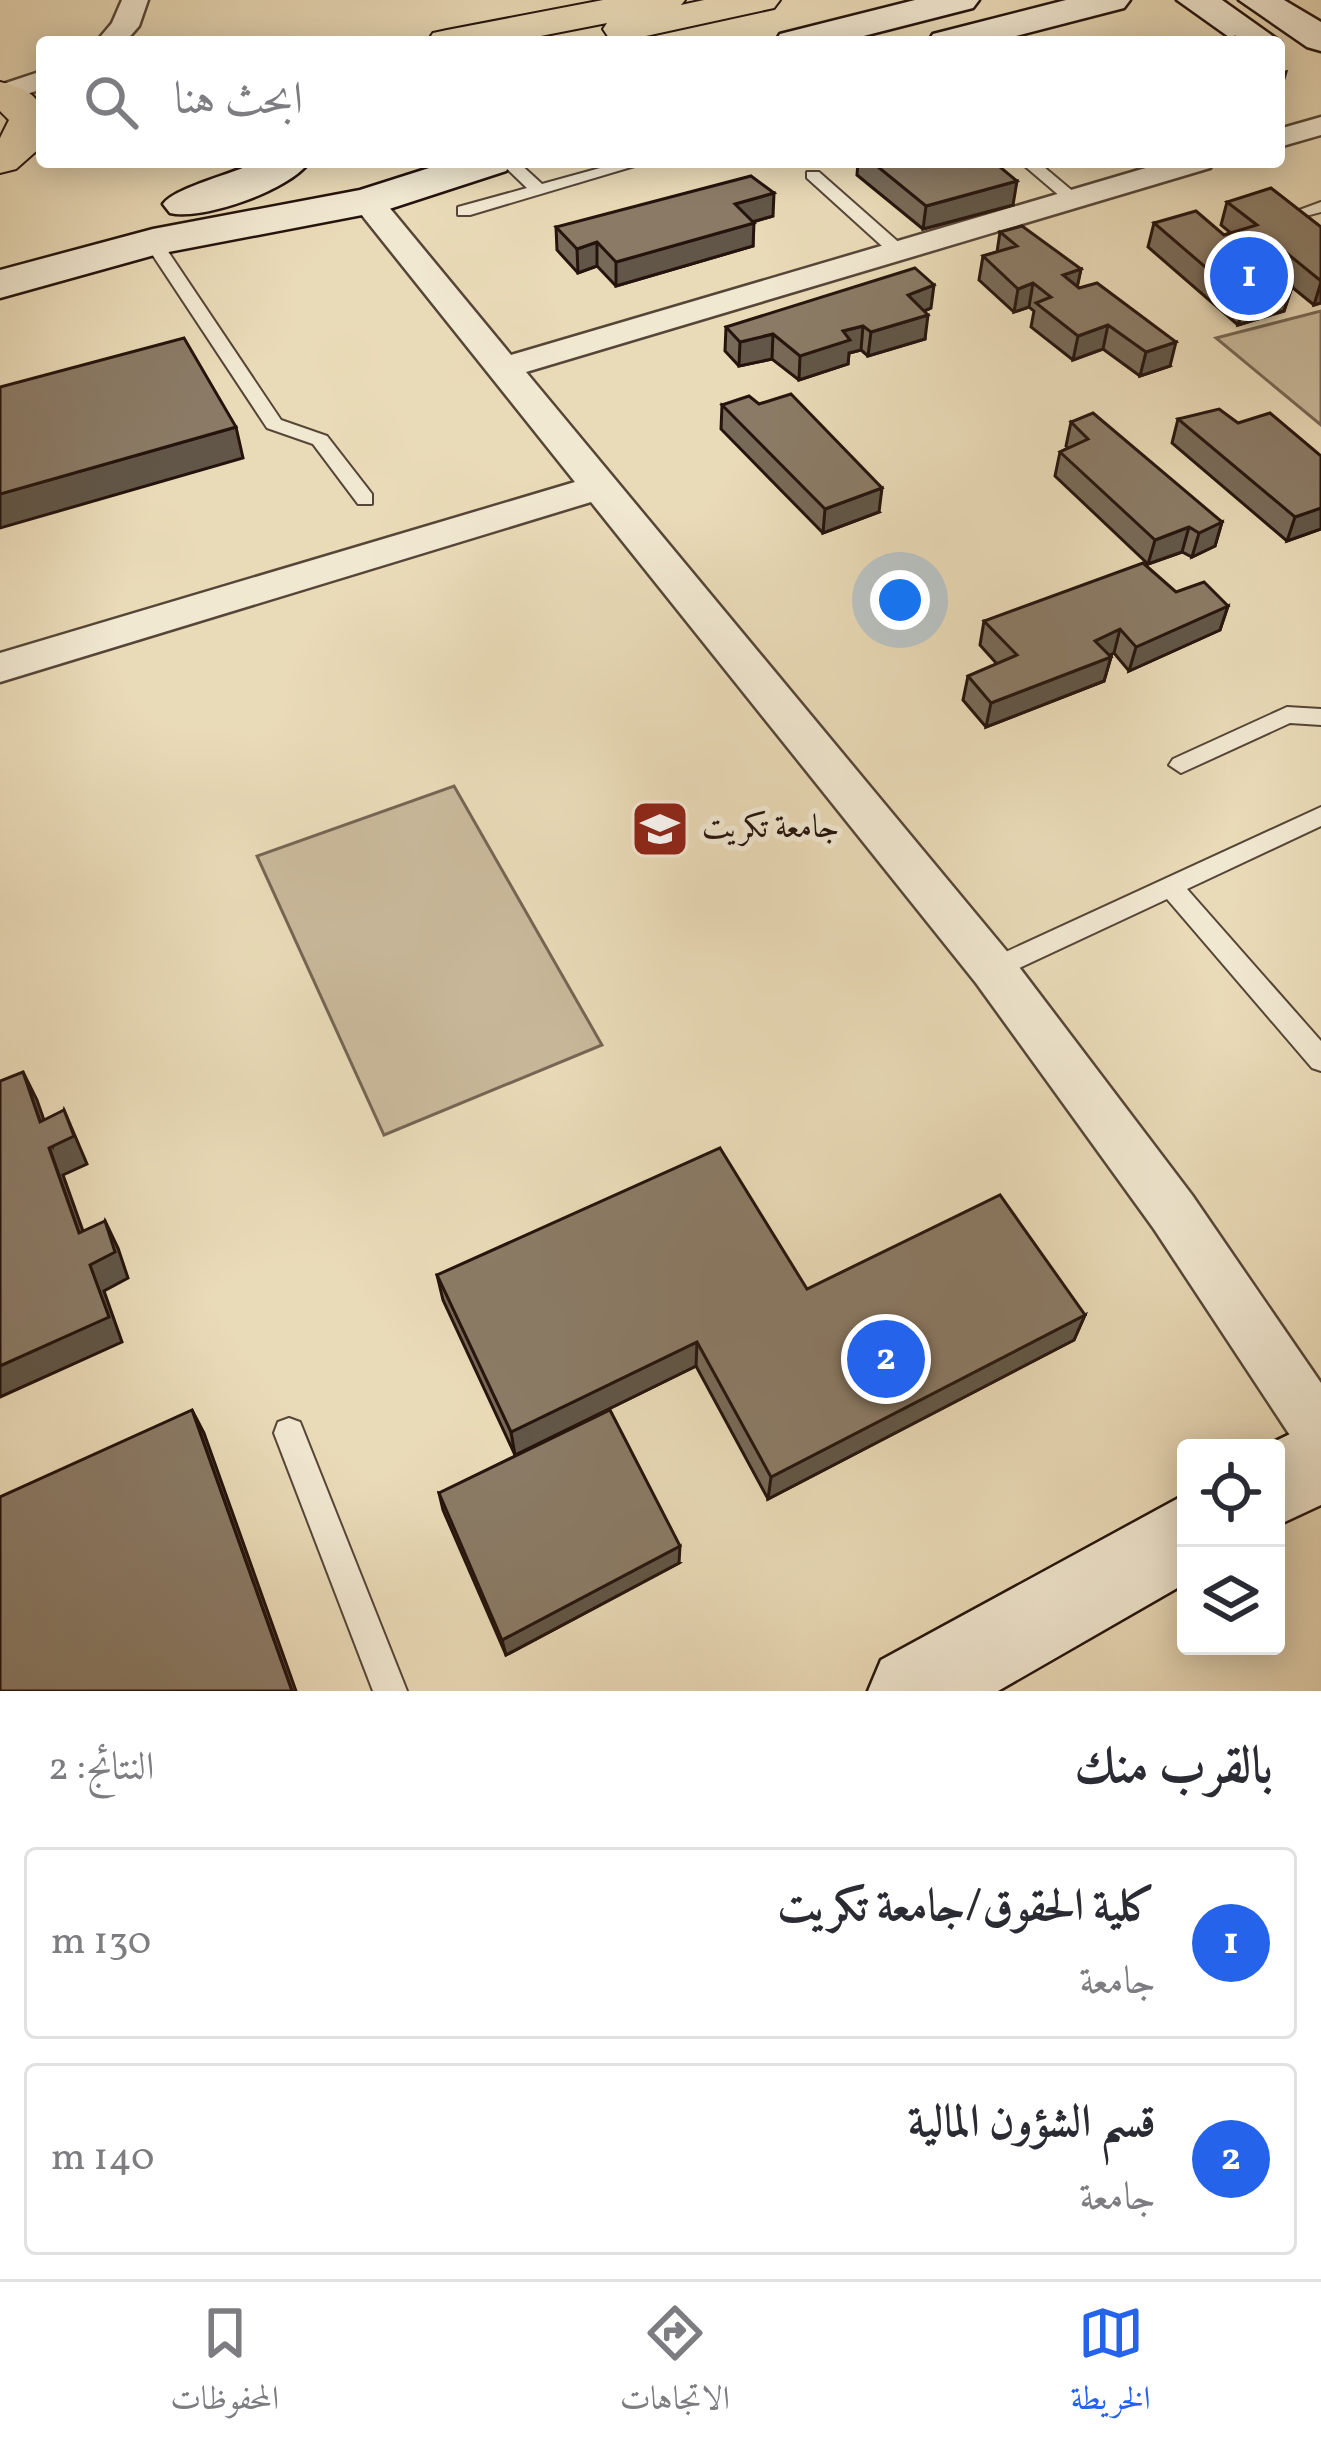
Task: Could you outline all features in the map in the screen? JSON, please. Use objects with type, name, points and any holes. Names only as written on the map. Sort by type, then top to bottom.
[{"type":"main road","points":[[478,36],[665,0]]},
{"type":"main road","points":[[589,36],[760,0]]},
{"type":"main road","points":[[19,93],[31,120],[20,149]]},
{"type":"street","points":[[116,36],[135,0]]},
{"type":"street","points":[[818,36],[960,0]]},
{"type":"street","points":[[960,36],[1016,10],[1111,0]]},
{"type":"street","points":[[1196,0],[1253,36]]},
{"type":"street","points":[[1258,0],[1310,51]]},
{"type":"street","points":[[1285,136],[1321,126]]},
{"type":"street","points":[[0,284],[153,242],[368,202],[408,174],[452,168]]},
{"type":"street","points":[[504,368],[1179,168]]},
{"type":"street","points":[[0,253],[221,194],[274,170],[276,196],[316,213]]},
{"type":"street","points":[[368,202],[993,970],[1173,1212],[1321,1432]]},
{"type":"street","points":[[0,668],[599,487]]},
{"type":"street","points":[[1285,1480],[1321,1459]]},
{"type":"street","points":[[912,1691],[1177,1541]]},
{"type":"lane","points":[[515,168],[539,190]]},
{"type":"lane","points":[[464,211],[618,168]]},
{"type":"lane","points":[[1035,168],[1074,199]]},
{"type":"lane","points":[[813,175],[898,251]]},
{"type":"lane","points":[[1302,212],[1321,207]]},
{"type":"lane","points":[[153,242],[274,424],[320,440],[365,499]]},
{"type":"lane","points":[[1181,764],[1287,715],[1321,717]]},
{"type":"lane","points":[[993,970],[1321,816]]},
{"type":"lane","points":[[1170,886],[1321,1060]]},
{"type":"lane","points":[[289,1433],[389,1691]]},
{"type":"shaded area","points":[[1321,311],[1321,425],[1216,338]]},
{"type":"shaded area","points":[[454,786],[602,1045],[384,1135],[257,856]]},
{"type":"building","points":[[879,168],[1001,168],[1017,181],[926,206]]},
{"type":"building","points":[[751,176],[774,193],[735,204],[754,223],[616,262],[597,242],[577,249],[556,227]]},
{"type":"building","points":[[1271,188],[1321,227],[1321,281],[1278,246],[1249,253],[1292,287],[1245,301],[1154,223],[1196,211],[1224,235],[1257,225],[1227,202]]},
{"type":"building","points":[[1022,226],[1081,269],[1063,275],[1079,288],[1097,283],[1176,342],[1146,352],[1108,325],[1078,336],[1036,303],[1051,297],[1033,283],[1018,289],[983,256],[1017,246],[1000,232]]},
{"type":"building","points":[[915,268],[934,285],[908,295],[928,315],[871,332],[863,326],[843,331],[850,340],[800,356],[773,334],[740,342],[726,327]]},
{"type":"building","points":[[184,338],[236,427],[0,494],[0,387]]},
{"type":"building","points":[[791,394],[882,488],[825,509],[722,405],[749,396],[759,404]]},
{"type":"building","points":[[1219,409],[1238,423],[1270,413],[1321,456],[1321,508],[1295,517],[1178,419]]},
{"type":"building","points":[[1093,413],[1222,522],[1199,533],[1189,527],[1155,540],[1060,452],[1088,439],[1071,422]]},
{"type":"building","points":[[1143,563],[1176,592],[1204,582],[1228,606],[1136,647],[1120,629],[1095,641],[1111,657],[991,703],[968,676],[1017,655],[984,621]]},
{"type":"building","points":[[23,1072],[40,1122],[64,1110],[74,1136],[49,1148],[79,1233],[105,1221],[115,1252],[90,1265],[109,1317],[0,1366],[0,1081]]},
{"type":"building","points":[[720,1148],[807,1289],[1000,1195],[1085,1315],[771,1477],[697,1342],[511,1432],[437,1275]]},
{"type":"building","points":[[192,1410],[292,1691],[0,1691],[0,1497]]},
{"type":"building","points":[[610,1410],[680,1546],[502,1640],[439,1493]]},
{"type":"place","name":"كلية الحقوق/جامعة تكريت","points":[[1249,276]]},
{"type":"place","name":"جامعة تكريت","points":[[660,829]]},
{"type":"place","name":"قسم الشؤون المالية","points":[[886,1359]]}]
